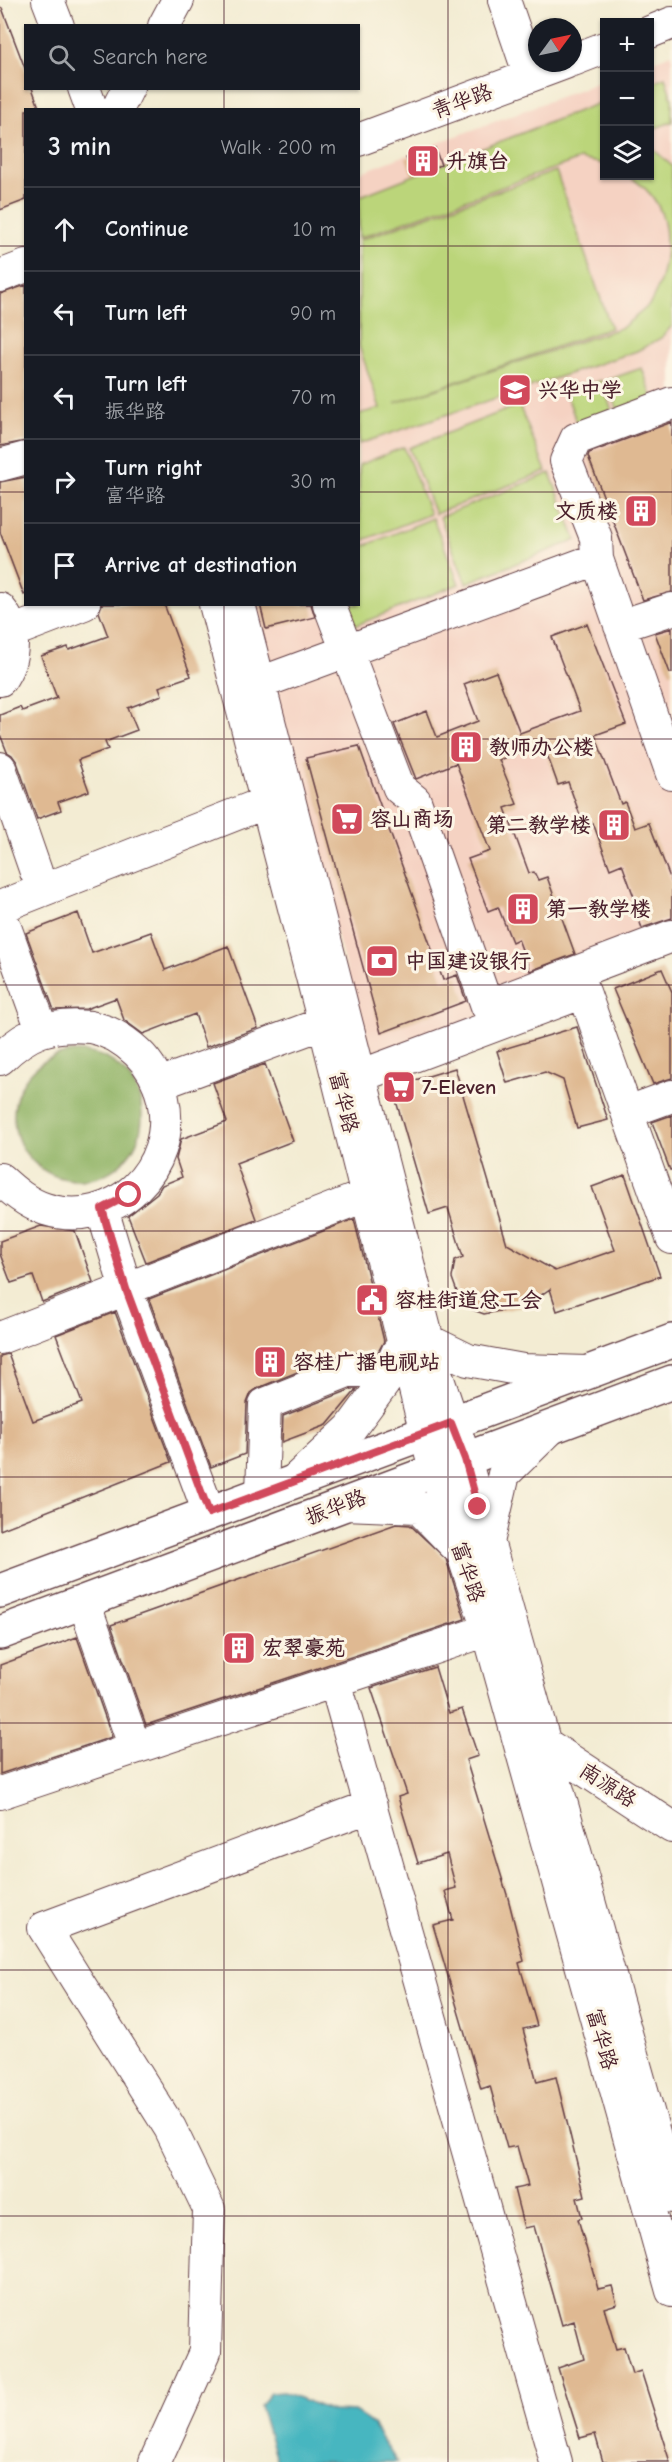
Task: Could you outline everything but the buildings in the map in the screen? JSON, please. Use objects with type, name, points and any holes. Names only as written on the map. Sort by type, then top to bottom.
[{"type":"main road","name":"振华路","points":[[0,1591],[672,1341]]},
{"type":"main road","name":"振华路","points":[[0,1633],[672,1382]]},
{"type":"street","points":[[48,0],[57,24]]},
{"type":"street","points":[[165,24],[178,0]]},
{"type":"street","points":[[504,0],[530,76]]},
{"type":"street","points":[[654,30],[672,23]]},
{"type":"street","points":[[582,57],[600,50]]},
{"type":"street","name":"青华路","points":[[360,139],[541,72]]},
{"type":"street","points":[[85,90],[91,108]]},
{"type":"street","points":[[118,108],[127,90]]},
{"type":"street","points":[[0,276],[24,267]]},
{"type":"street","points":[[672,403],[576,439],[566,461],[597,538],[597,559],[672,774]]},
{"type":"street","points":[[0,465],[24,459]]},
{"type":"street","points":[[260,683],[597,559]]},
{"type":"street","points":[[0,680],[6,672],[12,652],[6,620],[74,606]]},
{"type":"street","name":"富华路","points":[[216,606],[367,1195],[415,1339],[475,1547],[544,1743],[672,2197]]},
{"type":"street","name":"富华路","points":[[239,606],[360,1076],[415,1339]]},
{"type":"street","points":[[330,606],[399,788],[415,801],[488,1006],[672,936]]},
{"type":"street","points":[[620,626],[672,609]]},
{"type":"street","points":[[0,768],[36,872]]},
{"type":"street","points":[[0,886],[265,794]]},
{"type":"street","points":[[0,907],[265,794]]},
{"type":"street","points":[[0,913],[42,1030]]},
{"type":"street","points":[[360,1076],[584,992],[672,1238]]},
{"type":"street","points":[[159,1084],[324,1023]]},
{"type":"street","points":[[0,1059],[15,1043],[42,1030],[70,1025],[98,1029],[124,1041],[145,1060],[159,1084],[166,1114],[163,1145],[150,1173],[129,1195],[102,1209],[73,1214],[45,1209],[19,1196],[0,1179]]},
{"type":"street","points":[[628,1112],[672,1096]]},
{"type":"street","points":[[0,1338],[367,1195]]},
{"type":"street","points":[[102,1209],[126,1289],[209,1513]]},
{"type":"street","points":[[294,1481],[350,1429],[384,1383],[390,1370],[415,1339],[468,1360],[523,1370],[588,1372]]},
{"type":"street","points":[[262,1493],[265,1404],[348,1371],[390,1370]]},
{"type":"street","points":[[344,1504],[418,1508],[475,1547],[504,1474],[552,1426]]},
{"type":"street","name":"富华路","points":[[475,1547],[488,1630],[672,2291]]},
{"type":"street","points":[[84,1602],[135,1748]]},
{"type":"street","points":[[0,1793],[488,1630]]},
{"type":"street","points":[[335,1681],[556,2462]]},
{"type":"street","name":"南源路","points":[[544,1743],[672,1827]]},
{"type":"street","points":[[155,2462],[205,2352],[209,2209],[170,2128],[44,1928],[371,1806]]},
{"type":"shaded area","name":"兴华中学","points":[[672,54],[672,952],[370,1059],[249,606],[360,606],[360,173],[600,82],[600,180],[654,180],[654,61]]},
{"type":"green space","points":[[665,77],[672,99],[672,122],[654,129],[654,126],[654,81]]},
{"type":"green space","points":[[600,103],[600,163],[580,159],[360,238],[360,196]]},
{"type":"green space","points":[[654,150],[672,166],[672,326],[661,338],[637,351],[360,444],[360,414],[380,408],[360,349],[360,240],[556,171],[611,328],[395,403],[623,327],[649,305],[659,285],[666,253],[666,238],[660,210],[653,197],[634,180],[654,180]]},
{"type":"green space","points":[[642,368],[653,399],[618,411],[607,380]]},
{"type":"green space","points":[[601,380],[612,411],[577,424],[566,393]]},
{"type":"green space","points":[[519,405],[546,471],[435,514],[409,448]]},
{"type":"green space","points":[[404,447],[430,514],[360,542],[360,465]]},
{"type":"green space","points":[[550,473],[576,540],[466,583],[440,517]]},
{"type":"green space","points":[[433,518],[459,584],[349,628],[340,606],[360,606],[360,548]]},
{"type":"green space","points":[[78,1052],[102,1057],[123,1071],[137,1092],[142,1116],[137,1140],[123,1161],[102,1175],[78,1180],[54,1175],[33,1161],[19,1140],[14,1116],[19,1092],[33,1071],[54,1057]]},
{"type":"water","points":[[283,2392],[332,2411],[356,2412],[373,2425],[397,2462],[277,2462],[260,2406],[271,2393]]},
{"type":"place","name":"升旗台","points":[[423,161]]},
{"type":"place","name":"兴华中学","points":[[515,390]]},
{"type":"place","name":"文质楼","points":[[641,511]]},
{"type":"place","name":"教师办公楼","points":[[466,747]]},
{"type":"place","name":"容山商场","points":[[347,819]]},
{"type":"place","name":"第二教学楼","points":[[614,825]]},
{"type":"place","name":"第一教学楼","points":[[523,909]]},
{"type":"place","name":"中国建设银行","points":[[382,961]]},
{"type":"place","name":"7-Eleven","points":[[399,1087]]},
{"type":"place","name":"容桂街道总工会","points":[[372,1300]]},
{"type":"place","name":"容桂广播电视站","points":[[270,1362]]},
{"type":"place","name":"宏翠豪苑","points":[[239,1648]]},
{"type":"route","points":[[129,1195],[102,1209],[126,1289],[209,1513],[451,1423],[465,1459],[478,1507]]}]
